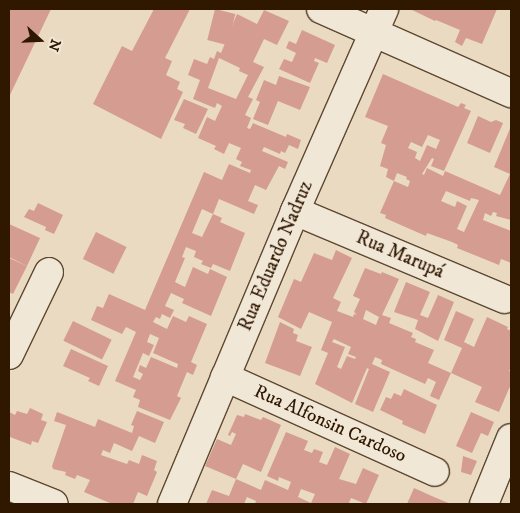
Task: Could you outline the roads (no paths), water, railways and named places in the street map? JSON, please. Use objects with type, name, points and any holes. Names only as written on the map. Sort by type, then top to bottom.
[{"type":"street","points":[[321,9],[379,21],[511,94]]},
{"type":"street","name":"Rua Eduardo Nadruz","points":[[172,504],[295,211],[379,21]]},
{"type":"street","name":"Rua Marupá","points":[[295,211],[504,299]]},
{"type":"street","points":[[9,355],[49,272]]},
{"type":"street","name":"Rua Alfonsin Cardoso","points":[[225,377],[436,472]]},
{"type":"street","points":[[484,504],[511,438]]},
{"type":"street","points":[[9,486],[54,504]]}]
